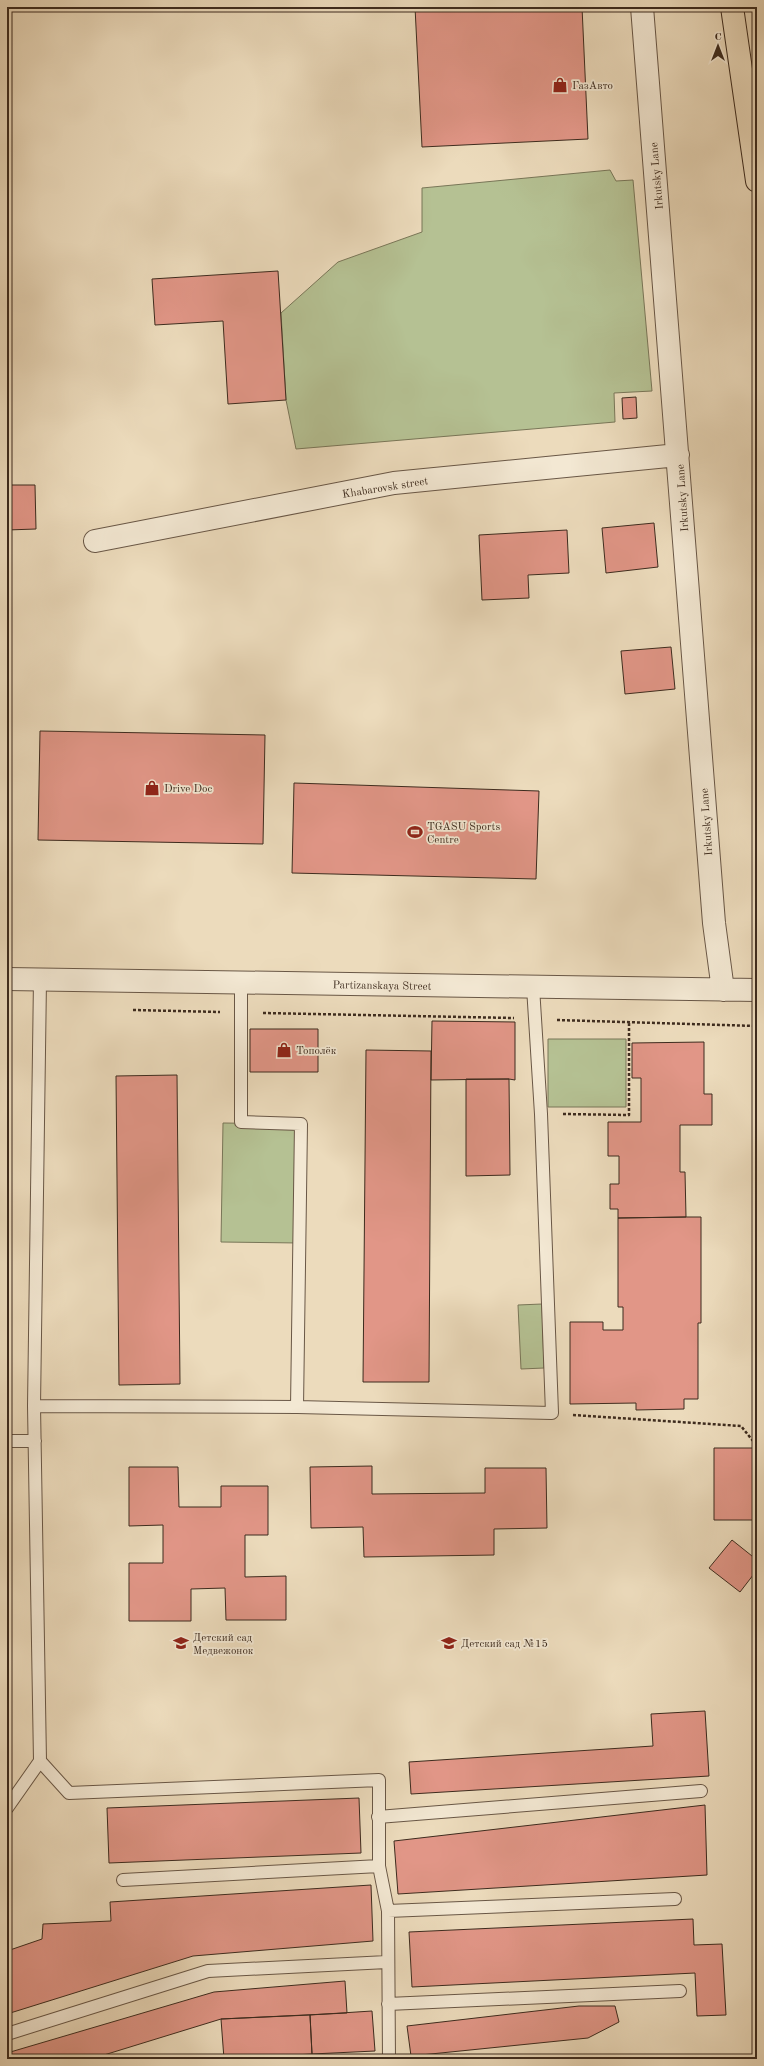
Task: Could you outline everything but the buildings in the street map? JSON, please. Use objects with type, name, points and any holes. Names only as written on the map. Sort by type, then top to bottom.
[{"type":"main road","points":[[732,7],[757,181]]},
{"type":"street","name":"Irkutsky Lane","points":[[642,7],[714,923],[723,990]]},
{"type":"street","name":"Khabarovsk street","points":[[95,541],[394,483],[678,455]]},
{"type":"street","name":"Partizanskaya Street","points":[[7,979],[757,990]]},
{"type":"lane","points":[[7,1808],[40,1761],[34,1406],[40,980]]},
{"type":"lane","points":[[241,983],[241,1122],[301,1124],[297,1407]]},
{"type":"lane","points":[[34,1406],[297,1407],[552,1413],[541,1114],[533,987]]},
{"type":"lane","points":[[7,1441],[35,1441]]},
{"type":"lane","points":[[40,1761],[69,1793],[379,1780],[379,1866],[388,1911],[387,1962],[389,2059]]},
{"type":"lane","points":[[378,1817],[701,1791]]},
{"type":"lane","points":[[123,1880],[379,1866]]},
{"type":"lane","points":[[388,1911],[675,1899]]},
{"type":"lane","points":[[7,2034],[208,1971],[387,1962]]},
{"type":"lane","points":[[388,2004],[680,1991]]},
{"type":"path","points":[[125,1010],[535,1019],[757,1026]]},
{"type":"path","points":[[541,1114],[629,1115],[629,1022]]},
{"type":"path","points":[[552,1413],[741,1426],[757,1446]]},
{"type":"green space","points":[[610,170],[616,181],[633,180],[652,391],[614,393],[615,422],[296,449],[286,400],[281,313],[338,262],[422,232],[422,188]]},
{"type":"green space","points":[[548,1039],[626,1039],[626,1107],[548,1107]]},
{"type":"green space","points":[[223,1123],[301,1124],[299,1243],[221,1242]]},
{"type":"green space","points":[[542,1304],[544,1368],[521,1369],[518,1305]]},
{"type":"place","name":"ГазАвто","points":[[560,85]]},
{"type":"place","name":"Drive Doc","points":[[152,788]]},
{"type":"place","name":"TGASU Sports Centre","points":[[415,832]]},
{"type":"place","name":"Тополёк","points":[[284,1050]]},
{"type":"place","name":"Детский сад Медвежонок","points":[[181,1643]]},
{"type":"place","name":"Детский сад №15","points":[[449,1643]]}]
